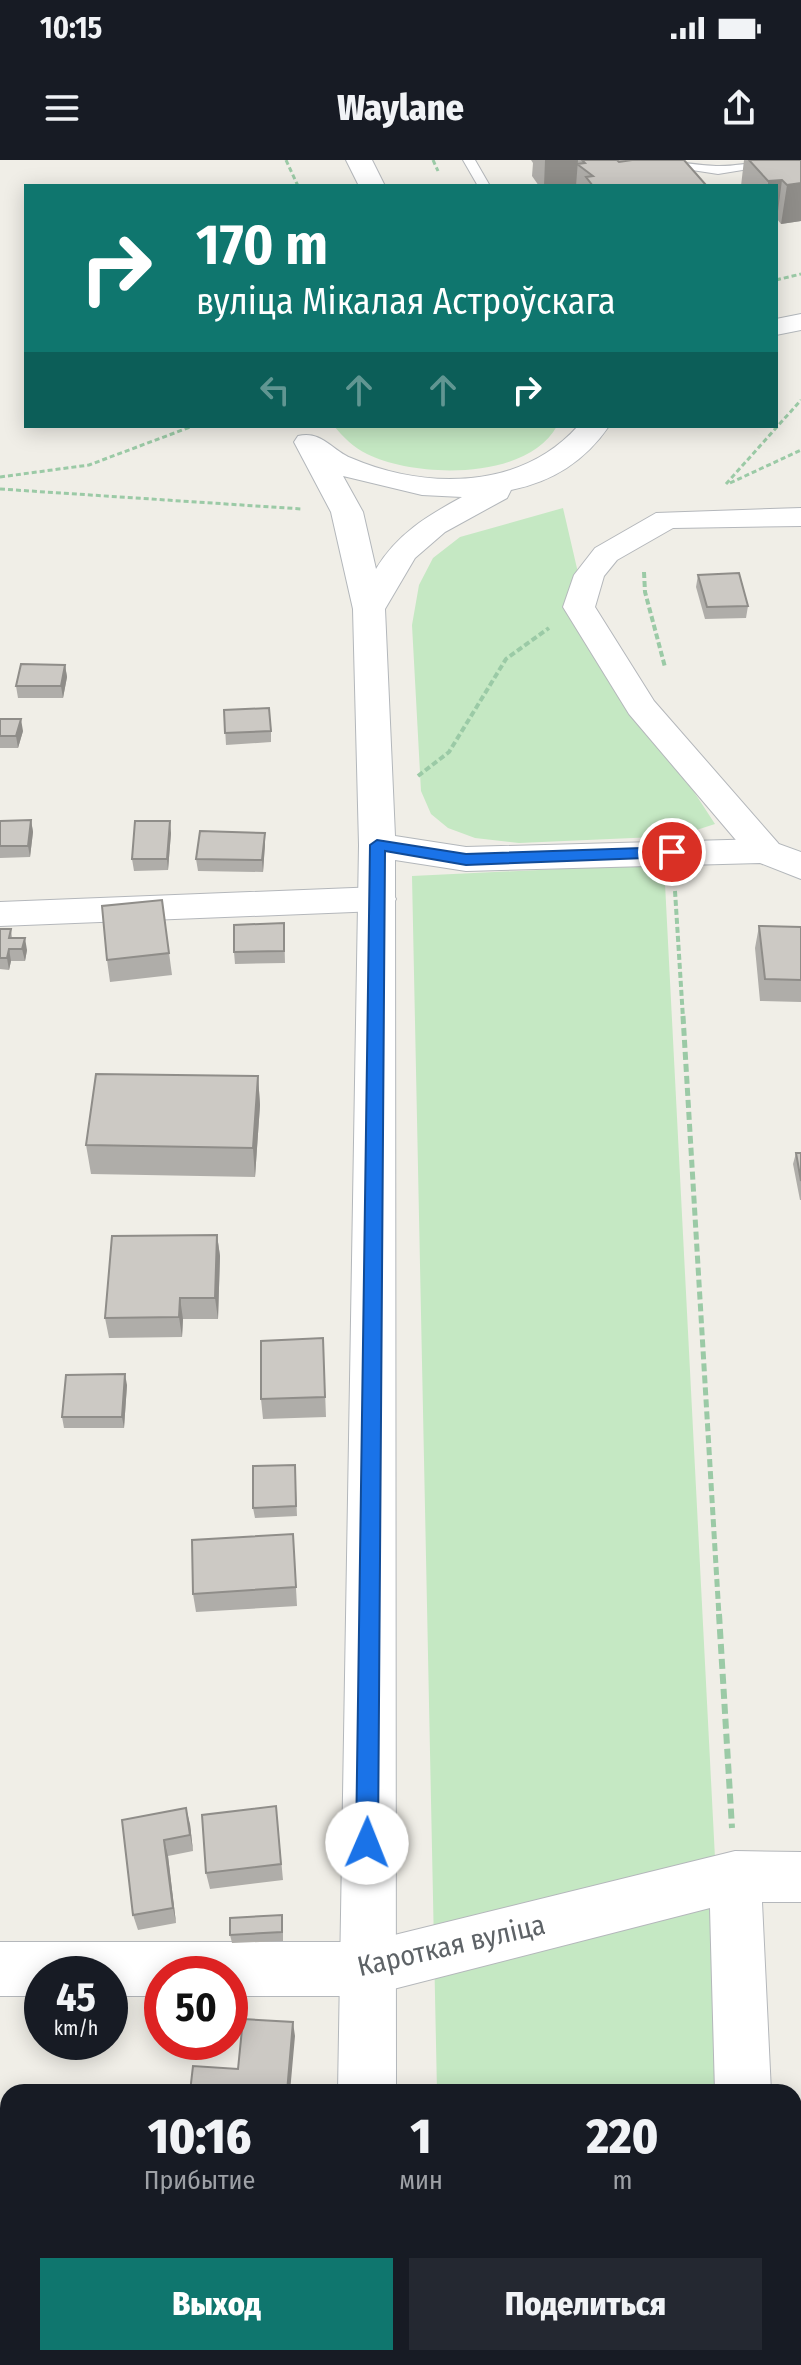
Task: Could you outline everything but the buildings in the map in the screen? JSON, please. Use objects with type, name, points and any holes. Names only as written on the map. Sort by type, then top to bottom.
[{"type":"main road","points":[[359,160],[371,184]]},
{"type":"main road","points":[[778,327],[801,322]]},
{"type":"main road","points":[[369,609],[402,553],[434,525],[509,483],[553,466],[584,440],[593,428]]},
{"type":"main road","points":[[306,437],[348,468],[390,481],[451,488],[509,483]]},
{"type":"main road","points":[[306,437],[347,512],[369,609],[378,899],[367,2084]]},
{"type":"main road","points":[[377,845],[466,859],[765,851],[801,867]]},
{"type":"street","points":[[765,851],[641,707],[579,607],[589,575],[606,554],[654,526],[801,517]]},
{"type":"street","points":[[0,914],[378,899]]},
{"type":"street","points":[[735,1876],[743,2084]]},
{"type":"street","name":"Кароткая вуліца","points":[[0,1969],[366,1969],[735,1876],[801,1877]]},
{"type":"lane","points":[[469,160],[483,184]]},
{"type":"lane","points":[[653,160],[718,170],[779,160]]},
{"type":"path","points":[[286,160],[297,184]]},
{"type":"path","points":[[778,278],[801,274]]},
{"type":"path","points":[[778,426],[801,400]]},
{"type":"path","points":[[0,477],[89,465],[188,428]]},
{"type":"path","points":[[776,428],[725,485],[801,450]]},
{"type":"path","points":[[0,489],[347,512]]},
{"type":"path","points":[[654,526],[645,592],[668,677]]},
{"type":"path","points":[[376,808],[449,752],[506,659],[579,607]]},
{"type":"path","points":[[672,852],[735,1876]]},
{"type":"green space","points":[[336,428],[555,428],[542,444],[521,457],[469,470],[440,470],[388,462],[367,454]]},
{"type":"green space","points":[[563,508],[582,590],[651,726],[715,824],[678,836],[519,843],[475,838],[448,828],[431,814],[421,791],[412,625],[419,585],[433,558],[460,537]]},
{"type":"green space","points":[[664,864],[727,2084],[437,2084],[412,876]]},
{"type":"route","points":[[367,1843],[377,845],[466,859],[672,852]]}]
